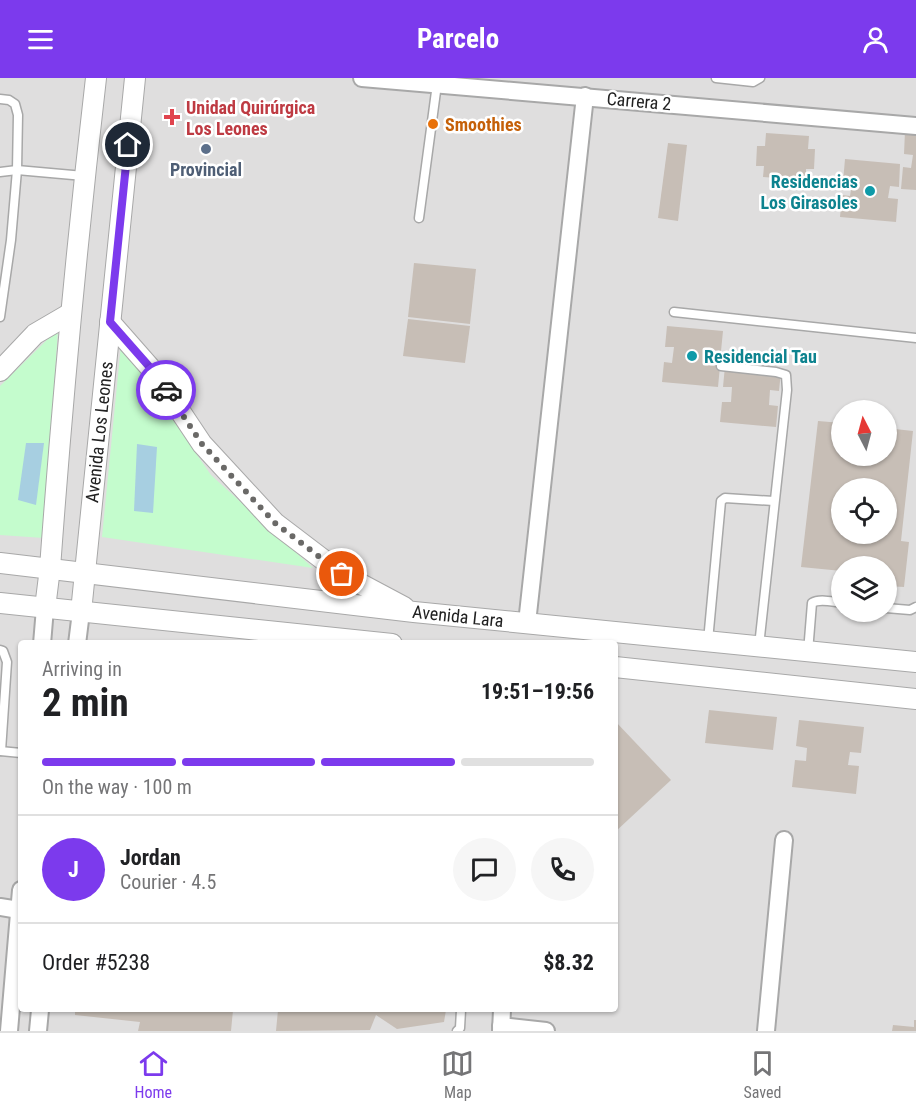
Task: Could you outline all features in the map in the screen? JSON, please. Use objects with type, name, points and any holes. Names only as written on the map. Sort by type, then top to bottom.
[{"type":"street","name":"Avenida Los Leones","points":[[42,640],[84,176],[96,78]]},
{"type":"street","name":"Avenida Los Leones","points":[[78,640],[135,78]]},
{"type":"street","name":"Carrera 2","points":[[363,78],[408,80],[916,126]]},
{"type":"street","points":[[527,623],[585,96]]},
{"type":"street","points":[[0,371],[35,334],[71,313]]},
{"type":"street","points":[[110,322],[154,372],[202,444],[275,523],[342,574],[414,612]]},
{"type":"street","name":"Avenida Lara","points":[[0,563],[414,612],[916,662]]},
{"type":"street","points":[[0,603],[353,640]]},
{"type":"street","points":[[618,667],[916,699]]},
{"type":"street","points":[[766,1031],[784,840]]},
{"type":"street","points":[[0,907],[18,910]]},
{"type":"street","points":[[9,1031],[18,922]]},
{"type":"street","points":[[38,1031],[40,1012]]},
{"type":"street","points":[[501,1022],[546,1031]]},
{"type":"lane","points":[[716,78],[753,82],[760,78]]},
{"type":"lane","points":[[419,218],[437,84]]},
{"type":"lane","points":[[0,99],[9,100],[15,104],[18,115],[17,170],[11,240],[0,317]]},
{"type":"lane","points":[[0,172],[17,170],[84,176]]},
{"type":"lane","points":[[0,238],[11,240]]},
{"type":"lane","points":[[674,312],[916,338]]},
{"type":"lane","points":[[721,366],[786,375],[787,390],[759,647]]},
{"type":"lane","points":[[708,641],[721,501],[725,498],[774,501]]},
{"type":"lane","points":[[808,652],[812,603],[820,600],[831,602]]},
{"type":"lane","points":[[897,609],[910,610],[916,607]]},
{"type":"lane","points":[[0,650],[3,651],[7,662],[0,751],[18,753]]},
{"type":"lane","points":[[457,1031],[460,1028],[460,1012]]},
{"type":"shaded area","points":[[0,78],[916,78],[916,1031],[0,1031]]},
{"type":"green space","points":[[58,329],[44,538],[0,535],[0,386]]},
{"type":"green space","points":[[121,345],[211,475],[313,568],[102,537]]},
{"type":"water","points":[[26,443],[44,443],[36,505],[18,500]]},
{"type":"water","points":[[137,444],[157,447],[153,513],[134,511]]},
{"type":"building","name":"Residencias Los Girasoles","points":[[905,131],[916,132],[916,190],[901,189],[903,167],[911,168],[913,155],[904,154]]},
{"type":"building","points":[[766,133],[809,136],[808,149],[815,149],[814,169],[806,169],[806,180],[763,177],[764,166],[756,166],[757,146],[765,146]]},
{"type":"building","points":[[668,143],[687,145],[678,221],[658,218]]},
{"type":"building","name":"Residencias Los Girasoles","points":[[845,159],[900,164],[899,187],[890,186],[888,198],[898,199],[896,222],[840,217],[842,195],[850,196],[852,183],[843,182]]},
{"type":"building","points":[[414,263],[476,269],[470,324],[408,317]]},
{"type":"building","points":[[408,319],[470,326],[465,363],[403,356]]},
{"type":"building","name":"Residencial Tau","points":[[667,326],[723,331],[721,351],[712,350],[711,365],[720,366],[718,387],[662,382],[664,362],[672,363],[674,347],[665,347]]},
{"type":"building","points":[[725,366],[781,371],[779,391],[770,390],[769,405],[778,406],[776,427],[720,422],[722,402],[731,402],[732,387],[723,387]]},
{"type":"building","points":[[818,421],[831,422],[831,466],[897,466],[897,429],[913,431],[901,541],[909,542],[904,587],[897,587],[897,556],[831,556],[831,570],[801,567]]},
{"type":"building","points":[[709,710],[777,717],[773,750],[705,743]]},
{"type":"building","points":[[799,720],[864,727],[861,753],[850,752],[848,765],[859,766],[856,794],[792,787],[795,760],[806,761],[807,748],[796,746]]},
{"type":"building","points":[[618,724],[671,780],[618,829]]},
{"type":"building","points":[[75,1012],[233,1012],[231,1031],[138,1031],[140,1022],[75,1015]]},
{"type":"building","points":[[278,1012],[446,1012],[444,1022],[397,1029],[376,1015],[370,1030],[276,1031]]},
{"type":"building","points":[[914,1020],[916,1020],[916,1031],[892,1031],[893,1025],[914,1027]]},
{"type":"way so far","points":[[166,390],[202,444],[275,523],[342,574]]},
{"type":"place","name":"Unidad Quirúrgica Los Leones","points":[[172,117]]},
{"type":"place","name":"Smoothies","points":[[433,124]]},
{"type":"place","name":"Provincial","points":[[206,149]]},
{"type":"place","name":"Residencias Los Girasoles","points":[[870,191]]},
{"type":"place","name":"Residencial Tau","points":[[692,356]]},
{"type":"route","points":[[128,145],[110,322],[154,372],[166,390]]}]
